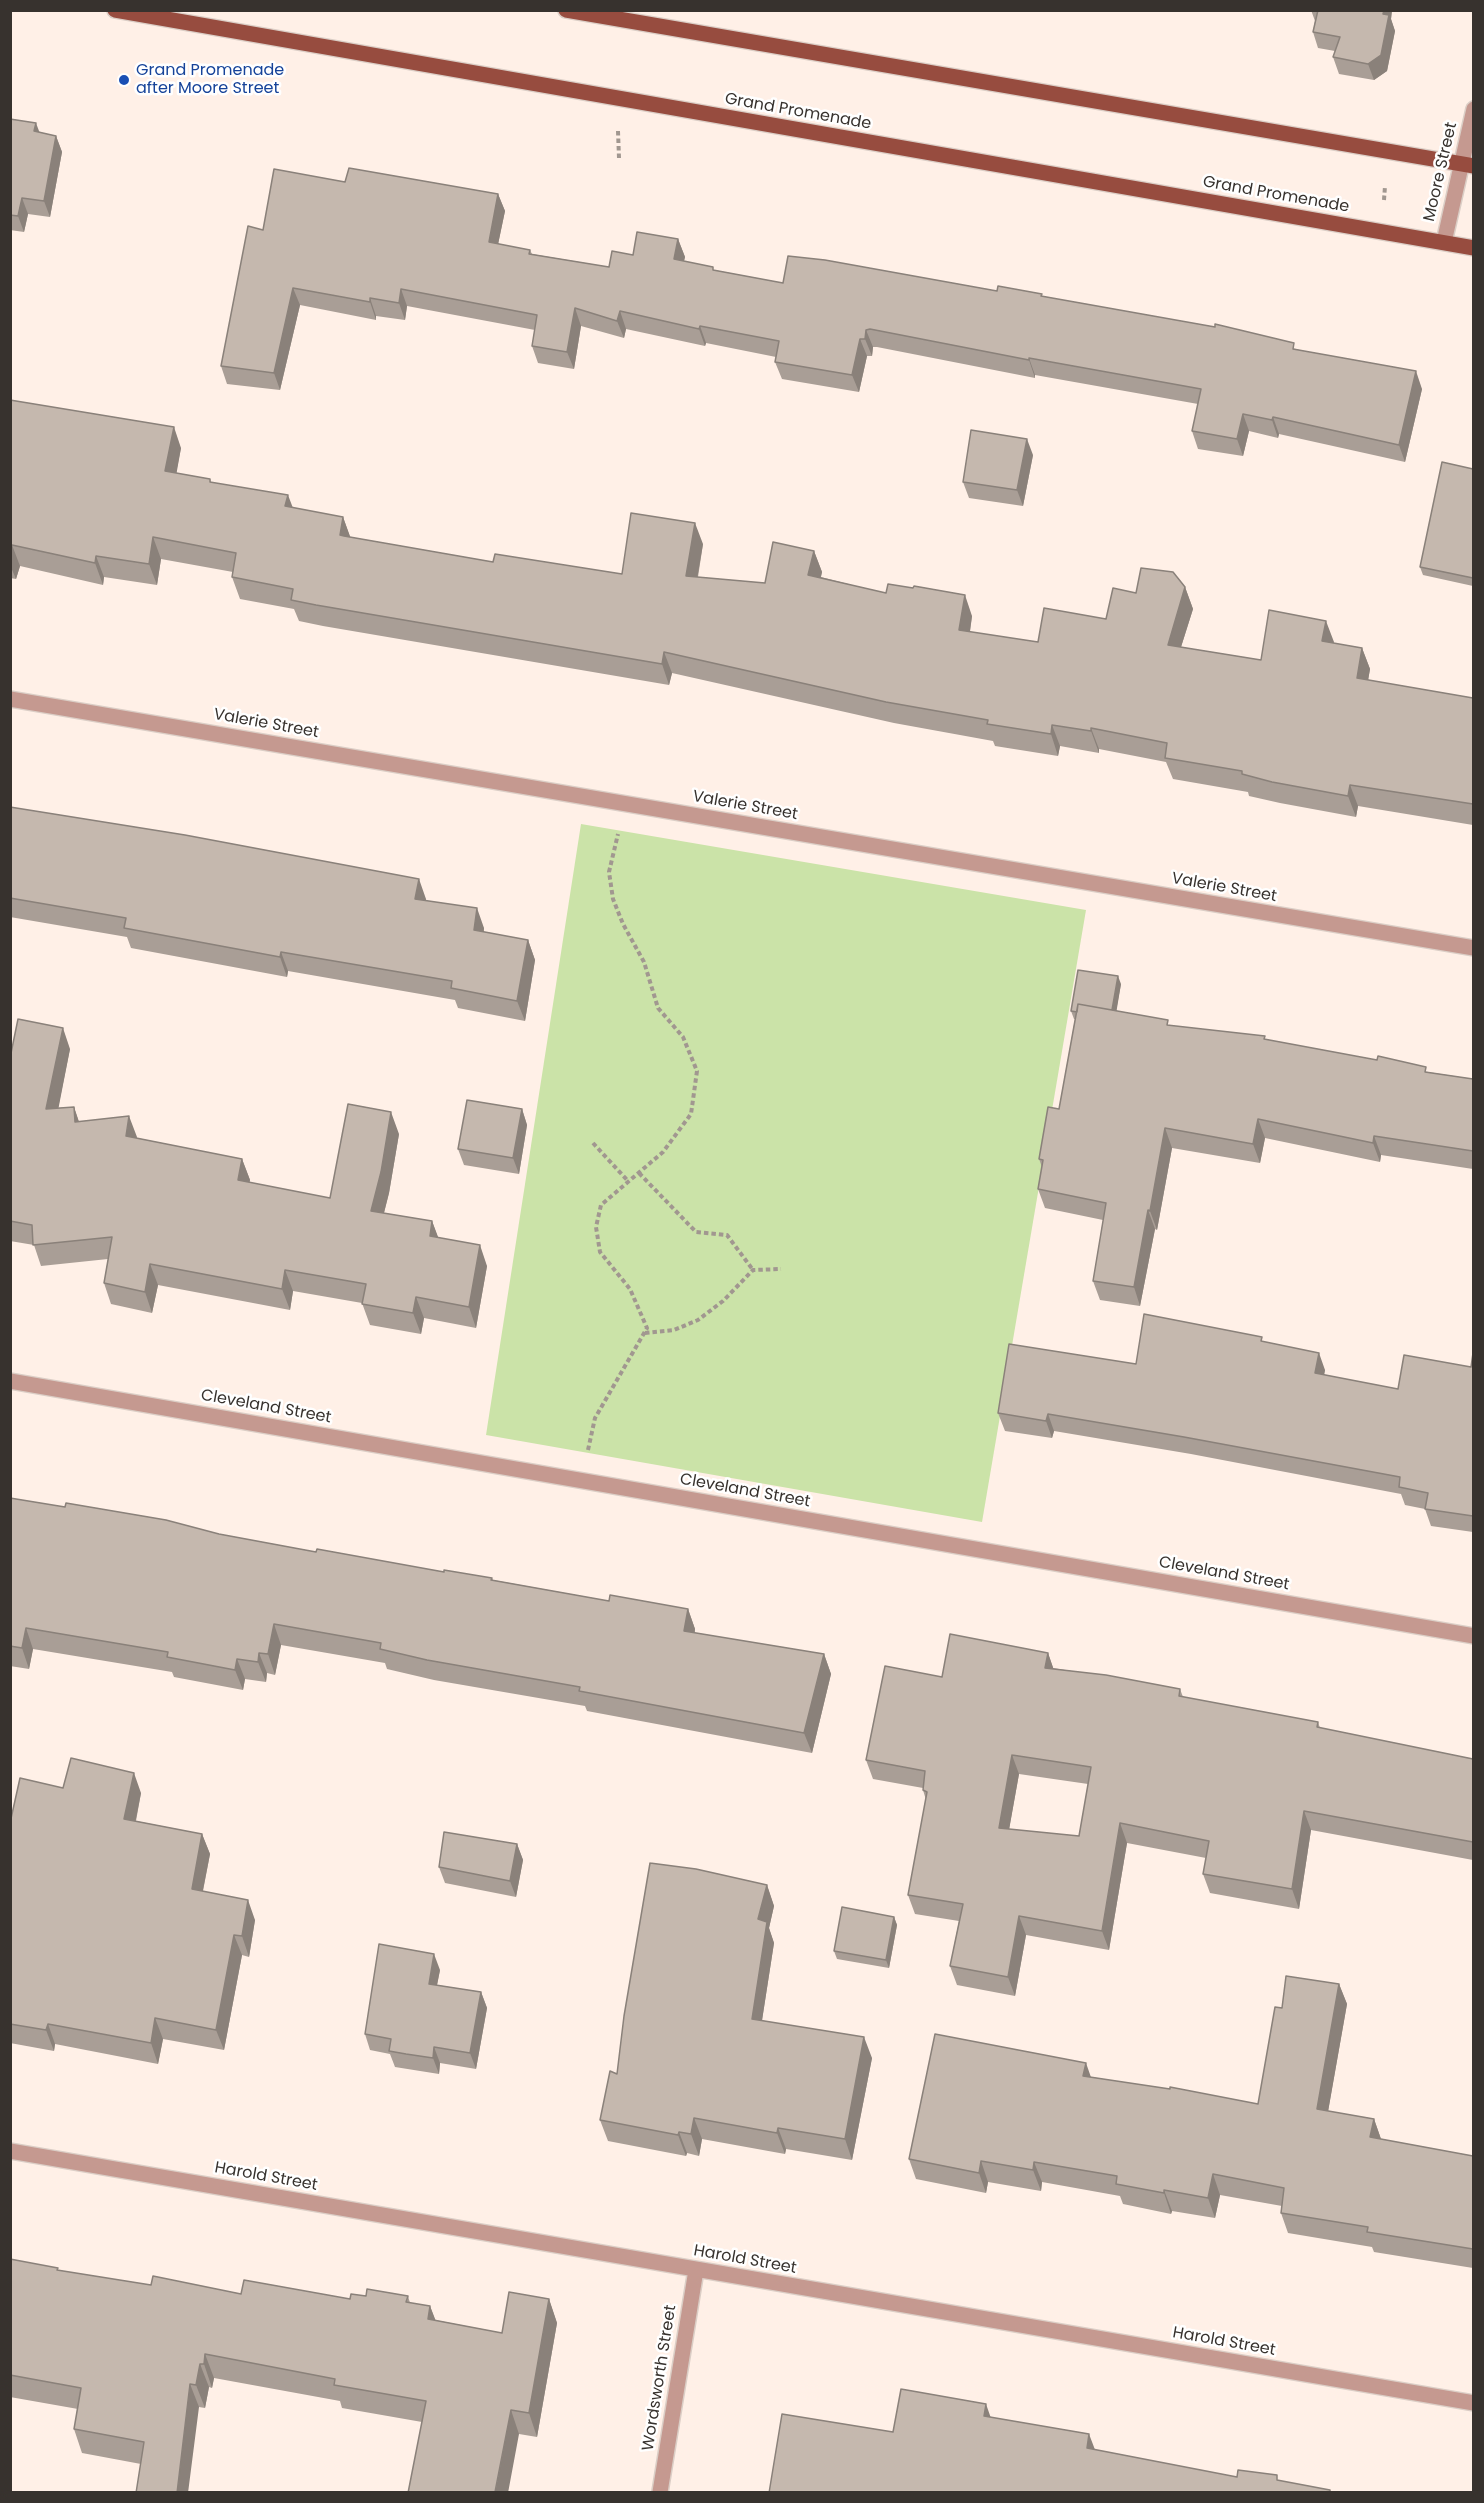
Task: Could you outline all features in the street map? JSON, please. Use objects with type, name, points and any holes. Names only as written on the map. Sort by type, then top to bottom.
[{"type":"main road","name":"Grand Promenade","points":[[115,10],[1473,248]]},
{"type":"main road","points":[[566,10],[1467,165]]},
{"type":"street","name":"Moore Street","points":[[1444,242],[1467,165],[1473,109]]},
{"type":"street","name":"Valerie Street","points":[[10,699],[1473,948]]},
{"type":"street","name":"Cleveland Street","points":[[10,1381],[1473,1636]]},
{"type":"street","name":"Harold Street","points":[[10,2151],[1473,2403]]},
{"type":"street","name":"Wordsworth Street","points":[[660,2493],[696,2270]]},
{"type":"path","points":[[582,1480],[595,1418],[647,1328],[630,1289],[600,1252],[596,1227],[601,1205],[663,1152],[691,1114],[697,1071],[683,1037],[658,1008],[644,962],[623,924],[613,899],[609,872],[625,804]]},
{"type":"path","points":[[593,1143],[628,1181]]},
{"type":"path","points":[[639,1173],[696,1232],[727,1235],[753,1270]]},
{"type":"path","points":[[645,1333],[674,1330],[698,1320],[723,1301],[753,1270],[781,1269]]},
{"type":"green space","points":[[581,824],[1086,910],[982,1522],[486,1435]]},
{"type":"building","points":[[1318,10],[1384,10],[1383,14],[1389,15],[1381,55],[1368,64],[1333,57],[1340,37],[1313,32]]},
{"type":"building","points":[[10,119],[36,123],[34,131],[56,136],[44,201],[22,198],[18,216],[10,215]]},
{"type":"building","points":[[349,168],[498,194],[489,242],[530,250],[529,254],[609,267],[612,251],[633,255],[637,232],[678,239],[674,259],[713,267],[713,270],[783,283],[788,256],[825,260],[997,291],[998,286],[1042,294],[1041,296],[1215,327],[1215,324],[1294,343],[1293,349],[1416,371],[1399,445],[1273,417],[1272,420],[1243,414],[1237,439],[1192,431],[1201,389],[1029,358],[1029,360],[870,329],[866,330],[865,339],[860,339],[852,375],[775,362],[779,341],[700,326],[699,329],[620,311],[617,321],[575,308],[567,352],[532,346],[537,315],[401,289],[399,303],[370,298],[370,302],[293,288],[274,373],[221,366],[248,226],[263,230],[274,169],[345,182]]},
{"type":"building","points":[[10,400],[174,427],[165,471],[210,479],[210,482],[288,495],[285,506],[343,517],[340,535],[493,562],[495,554],[622,574],[631,513],[695,523],[686,576],[765,583],[773,542],[814,551],[808,575],[886,593],[888,584],[965,595],[959,630],[1038,642],[1044,608],[1106,619],[1113,588],[1136,593],[1141,568],[1173,572],[1185,587],[1168,645],[1261,660],[1269,610],[1326,621],[1322,641],[1362,648],[1357,678],[1473,698],[1473,804],[1350,785],[1348,796],[1272,782],[1242,774],[1242,771],[1165,758],[1167,743],[1091,728],[1091,731],[1052,725],[1051,734],[987,724],[988,720],[886,702],[664,652],[662,664],[291,600],[293,589],[232,577],[236,553],[153,537],[149,564],[96,556],[95,563],[12,545],[10,550]]},
{"type":"building","points":[[971,430],[1027,439],[1017,490],[963,482]]},
{"type":"building","points":[[1442,462],[1473,469],[1473,578],[1420,567]]},
{"type":"building","points":[[10,807],[185,835],[419,879],[415,899],[477,908],[474,930],[528,940],[517,1001],[451,988],[452,981],[281,952],[280,957],[124,928],[126,918],[10,898]]},
{"type":"building","points":[[1078,970],[1118,976],[1112,1010],[1078,1004],[1077,1012],[1071,1011]]},
{"type":"building","points":[[1078,1004],[1168,1020],[1167,1025],[1265,1036],[1264,1039],[1377,1060],[1378,1056],[1426,1067],[1425,1072],[1473,1079],[1473,1151],[1374,1136],[1373,1143],[1258,1119],[1253,1144],[1165,1128],[1134,1287],[1093,1281],[1106,1203],[1038,1189],[1043,1160],[1039,1159],[1048,1107],[1059,1109]]},
{"type":"building","points":[[18,1019],[63,1028],[46,1109],[74,1107],[75,1122],[129,1116],[126,1136],[242,1159],[238,1180],[330,1198],[348,1104],[391,1112],[381,1172],[371,1211],[432,1221],[430,1236],[480,1245],[469,1307],[416,1297],[413,1313],[362,1304],[366,1284],[285,1270],[282,1289],[150,1264],[145,1292],[104,1283],[112,1237],[33,1245],[32,1225],[10,1221],[10,1058]]},
{"type":"building","points":[[467,1100],[522,1109],[513,1158],[458,1149]]},
{"type":"building","points":[[1144,1314],[1262,1337],[1261,1341],[1319,1353],[1315,1373],[1398,1389],[1404,1355],[1471,1367],[1473,1353],[1473,1516],[1425,1509],[1428,1493],[1399,1487],[1400,1477],[1048,1414],[1046,1421],[998,1413],[1009,1344],[1136,1364]]},
{"type":"building","points":[[10,1498],[65,1507],[66,1503],[166,1520],[219,1534],[316,1552],[317,1549],[444,1572],[444,1570],[492,1578],[491,1580],[609,1601],[610,1595],[688,1609],[684,1631],[824,1654],[804,1733],[579,1691],[580,1687],[427,1660],[380,1649],[381,1643],[274,1624],[268,1654],[259,1653],[258,1662],[237,1659],[235,1670],[167,1657],[168,1652],[26,1628],[22,1648],[10,1646]]},
{"type":"building","points":[[950,1634],[1048,1653],[1045,1668],[1106,1675],[1180,1689],[1179,1696],[1318,1722],[1317,1727],[1473,1759],[1473,1842],[1304,1811],[1292,1889],[1203,1874],[1209,1841],[1120,1823],[1102,1931],[1019,1916],[1008,1977],[950,1966],[963,1904],[908,1895],[927,1792],[923,1790],[925,1771],[866,1760],[885,1666],[942,1677]],"holes":[[[1012,1755],[1091,1767],[1079,1836],[999,1828]]]},
{"type":"building","points":[[71,1758],[134,1773],[124,1819],[202,1834],[192,1889],[248,1900],[242,1936],[234,1935],[216,2030],[155,2018],[151,2043],[48,2024],[46,2030],[10,2024],[10,1823],[20,1778],[63,1788]]},
{"type":"building","points":[[444,1832],[517,1844],[510,1881],[439,1867]]},
{"type":"building","points":[[650,1863],[696,1869],[767,1885],[758,1919],[767,1922],[752,2019],[864,2037],[845,2139],[778,2128],[777,2133],[694,2118],[691,2134],[679,2132],[678,2135],[600,2120],[610,2071],[617,2074],[624,2016]]},
{"type":"building","points":[[842,1907],[894,1917],[886,1960],[834,1951]]},
{"type":"building","points":[[379,1944],[434,1954],[429,1984],[481,1992],[470,2053],[434,2047],[433,2058],[389,2051],[391,2039],[365,2034]]},
{"type":"building","points":[[1286,1976],[1339,1984],[1317,2109],[1374,2119],[1370,2137],[1473,2156],[1473,2249],[1367,2232],[1368,2227],[1281,2213],[1284,2188],[1213,2174],[1208,2198],[1116,2184],[1117,2176],[1034,2162],[1033,2170],[981,2161],[979,2173],[909,2159],[935,2034],[1086,2063],[1083,2076],[1170,2089],[1170,2087],[1258,2104],[1275,2007],[1282,2008]]},
{"type":"building","points":[[10,2259],[58,2268],[57,2270],[151,2285],[153,2276],[241,2294],[244,2280],[350,2299],[351,2294],[366,2296],[367,2289],[408,2296],[406,2302],[430,2306],[428,2319],[502,2333],[509,2292],[549,2299],[529,2413],[511,2410],[495,2492],[497,2493],[408,2493],[426,2401],[334,2385],[335,2379],[205,2354],[204,2364],[200,2364],[196,2385],[190,2384],[177,2493],[136,2493],[144,2442],[74,2429],[81,2388],[10,2375]]},
{"type":"building","points":[[901,2389],[986,2404],[984,2416],[1089,2434],[1087,2448],[1237,2477],[1238,2470],[1277,2475],[1277,2480],[1330,2490],[1331,2493],[769,2493],[782,2414],[893,2432]]},
{"type":"place","name":"Grand Promenade after Moore Street","points":[[124,80]]}]
